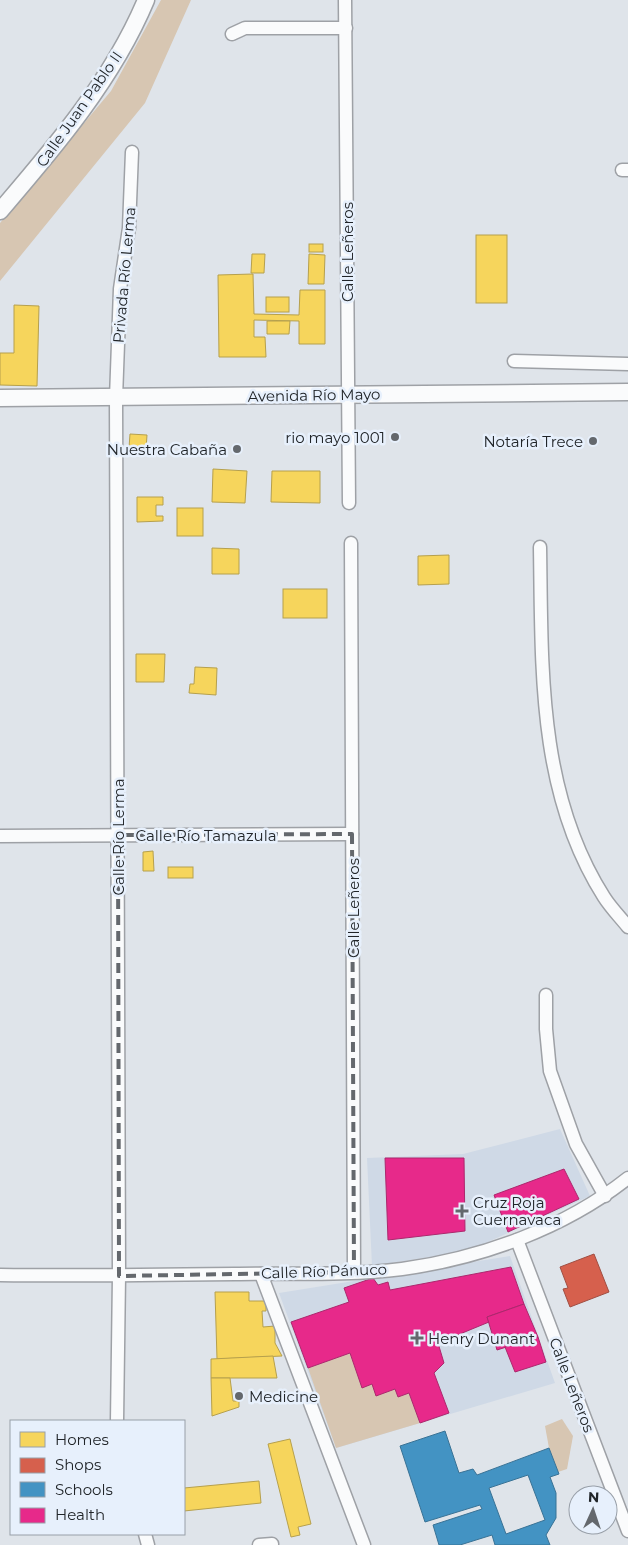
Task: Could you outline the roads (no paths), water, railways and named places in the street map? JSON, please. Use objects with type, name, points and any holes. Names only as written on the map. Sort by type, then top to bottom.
[{"type":"street","name":"Calle Juan Pablo II","points":[[0,211],[70,126],[113,65],[146,0]]},
{"type":"street","name":"Calle Leñeros","points":[[345,0],[347,394],[350,504]]},
{"type":"street","points":[[232,34],[245,28],[346,28]]},
{"type":"street","name":"Privada Río Lerma","points":[[116,398],[120,289],[129,228],[132,152]]},
{"type":"street","points":[[514,361],[628,364]]},
{"type":"street","name":"Avenida Río Mayo","points":[[0,398],[628,392]]},
{"type":"street","name":"Calle Río Lerma","points":[[116,398],[119,1276],[117,1420]]},
{"type":"street","name":"Calle Leñeros","points":[[350,543],[354,1272]]},
{"type":"street","points":[[540,546],[542,678],[548,740],[562,805],[582,858],[605,898],[628,927]]},
{"type":"street","name":"Calle Río Tamazula","points":[[0,836],[352,834]]},
{"type":"street","points":[[546,996],[546,1029],[550,1071],[576,1144],[605,1196]]},
{"type":"street","name":"Calle Río Pánuco","points":[[0,1276],[261,1274],[402,1269],[453,1259],[516,1240],[605,1196],[628,1178]]},
{"type":"street","name":"Calle Leñeros","points":[[516,1240],[628,1531]]},
{"type":"street","points":[[261,1274],[364,1545]]},
{"type":"street","points":[[259,1545],[272,1544]]},
{"type":"place","name":"rio mayo 1001","points":[[395,437]]},
{"type":"place","name":"Notaría Trece","points":[[593,441]]},
{"type":"place","name":"Nuestra Cabaña","points":[[237,449]]},
{"type":"place","name":"Cruz Roja Cuernavaca","points":[[462,1211]]},
{"type":"place","name":"Henry Dunant","points":[[417,1338]]},
{"type":"place","name":"Medicine","points":[[239,1396]]}]
